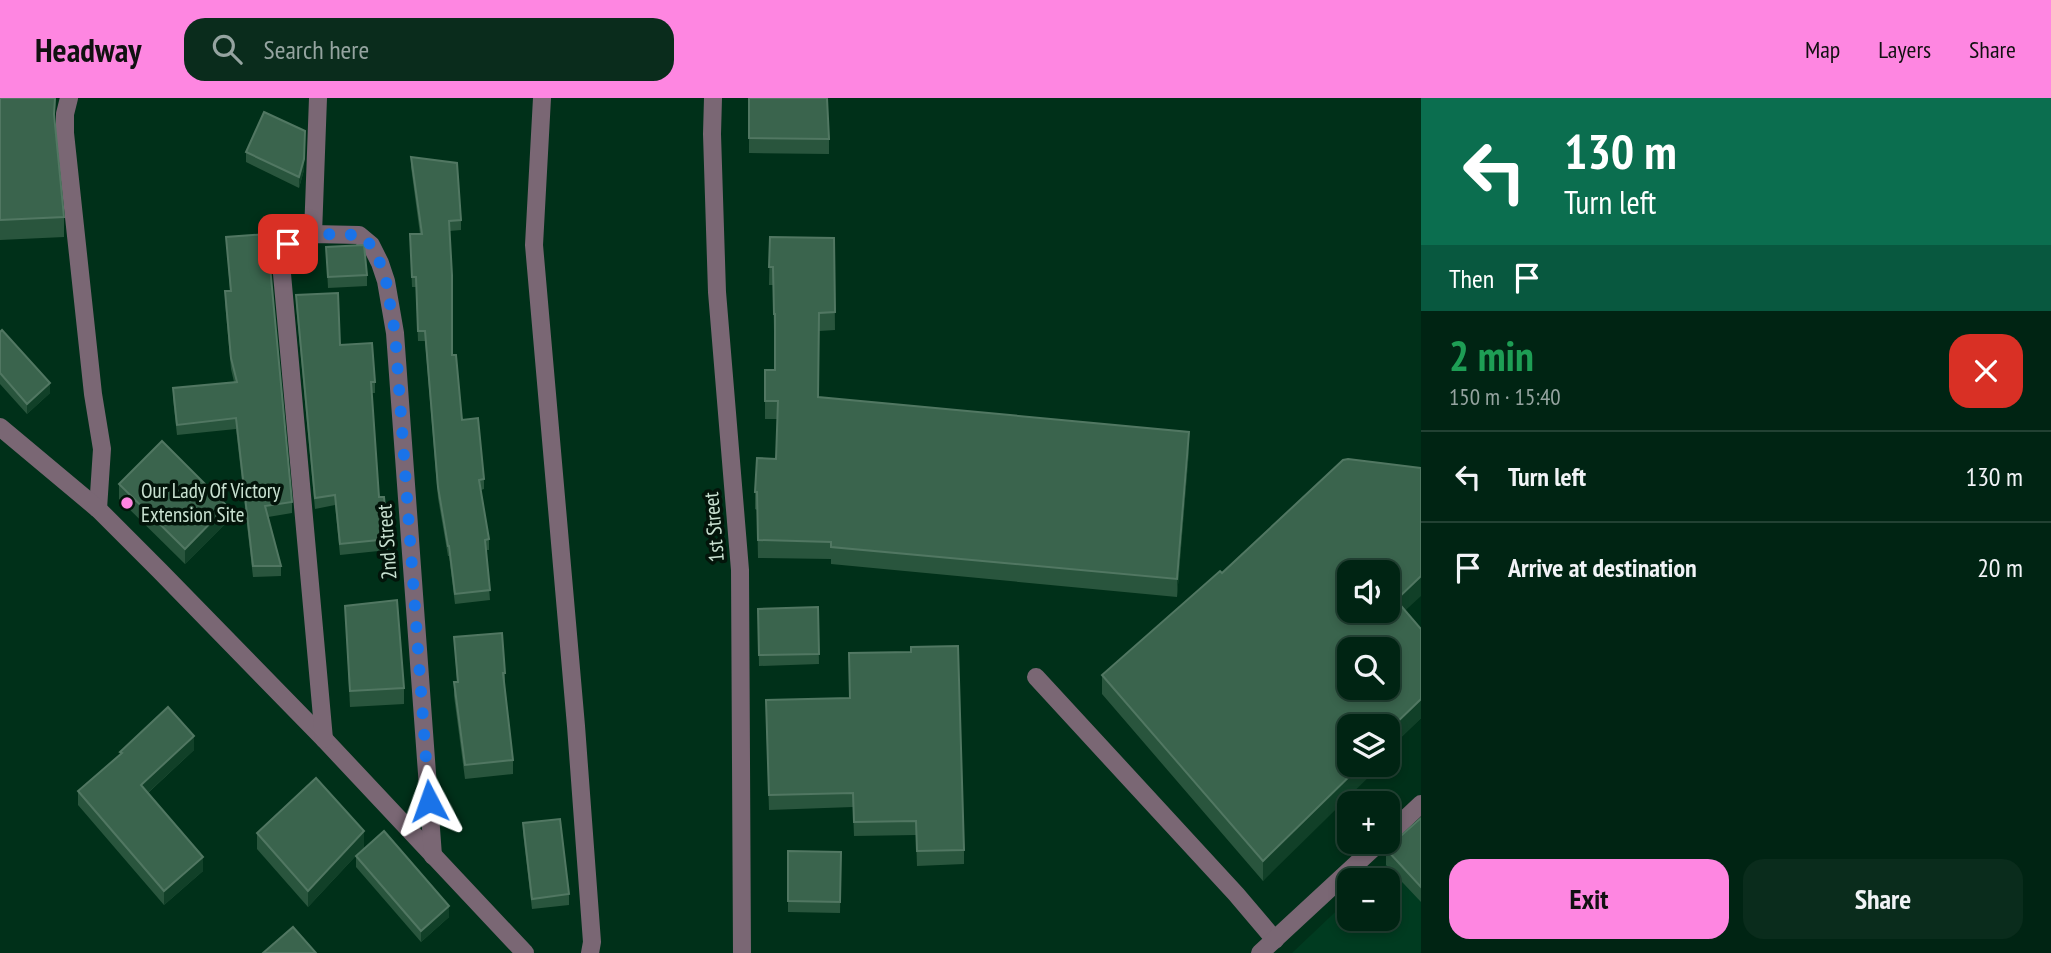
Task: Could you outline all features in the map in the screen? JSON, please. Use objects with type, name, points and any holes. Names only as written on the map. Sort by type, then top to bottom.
[{"type":"street","points":[[69,98],[65,114],[65,133],[93,394],[102,449],[98,509]]},
{"type":"street","points":[[318,98],[313,234],[288,244],[282,266],[324,739]]},
{"type":"street","points":[[542,98],[534,245],[576,726],[592,942],[590,953]]},
{"type":"street","name":"1st Street","points":[[713,98],[717,292],[740,570],[742,953]]},
{"type":"street","name":"2nd Street","points":[[313,234],[359,235],[371,245],[383,272],[395,333],[433,856]]},
{"type":"street","points":[[0,427],[98,509],[324,739],[525,953]]},
{"type":"street","points":[[1036,677],[1275,940]]},
{"type":"street","points":[[1400,824],[1421,804]]},
{"type":"street","points":[[1260,953],[1367,854]]},
{"type":"shaded area","points":[[1421,832],[1421,953],[1292,953],[1337,910],[1337,931],[1400,931],[1400,868],[1383,868]]},
{"type":"building","points":[[0,98],[55,98],[54,114],[64,217],[0,220]]},
{"type":"building","points":[[749,98],[827,98],[829,139],[749,138]]},
{"type":"building","points":[[264,112],[305,131],[304,159],[299,177],[246,152]]},
{"type":"building","points":[[411,157],[457,163],[461,220],[449,221],[452,355],[456,355],[462,420],[478,418],[484,479],[479,480],[489,539],[485,540],[490,590],[455,594],[438,487],[425,331],[418,331],[416,277],[412,277],[410,234],[422,234]]},
{"type":"building","points":[[267,234],[292,502],[265,506],[281,566],[253,566],[236,418],[177,425],[173,388],[237,382],[231,358],[225,291],[231,291],[226,237]]},
{"type":"building","points":[[770,237],[834,238],[835,312],[819,313],[818,397],[1189,432],[1177,579],[831,547],[831,542],[758,540],[755,492],[757,458],[776,459],[778,401],[765,401],[765,370],[775,370],[773,267],[769,267]]},
{"type":"building","points":[[364,245],[367,275],[328,277],[326,247]]},
{"type":"building","points":[[338,293],[340,345],[372,343],[375,382],[371,382],[379,497],[384,497],[388,539],[340,544],[335,495],[315,498],[296,295]]},
{"type":"building","points":[[2,330],[50,383],[27,404],[0,373]]},
{"type":"building","points":[[162,441],[227,506],[185,549],[119,484]]},
{"type":"building","points":[[1343,460],[1421,468],[1421,576],[1400,596],[1400,560],[1337,560],[1337,623],[1400,623],[1400,605],[1421,629],[1421,699],[1400,719],[1400,714],[1337,714],[1337,777],[1349,777],[1263,861],[1102,675],[1220,571],[1222,573]]},
{"type":"building","points":[[397,600],[404,688],[350,691],[345,606]]},
{"type":"building","points":[[818,607],[819,654],[759,655],[758,609]]},
{"type":"building","points":[[502,633],[503,673],[513,760],[465,765],[454,682],[458,682],[454,637]]},
{"type":"building","points":[[958,646],[964,850],[917,851],[916,821],[854,822],[853,793],[769,795],[766,700],[850,698],[849,653],[911,652],[911,647]]},
{"type":"building","points":[[168,707],[194,736],[141,785],[203,857],[164,891],[78,791],[122,753],[120,752]]},
{"type":"building","points":[[316,778],[364,831],[308,891],[257,833]]},
{"type":"building","points":[[1421,818],[1421,887],[1391,854],[1400,854],[1400,837]]},
{"type":"building","points":[[560,819],[569,894],[532,899],[523,823]]},
{"type":"building","points":[[384,831],[449,906],[421,931],[356,856]]},
{"type":"building","points":[[788,851],[841,852],[840,902],[788,901]]},
{"type":"building","points":[[293,927],[316,953],[263,953]]},
{"type":"place","name":"Our Lady Of Victory Extension Site","points":[[127,503]]},
{"type":"route","points":[[288,244],[313,234],[359,235],[371,245],[386,281],[395,333],[429,801]]}]
